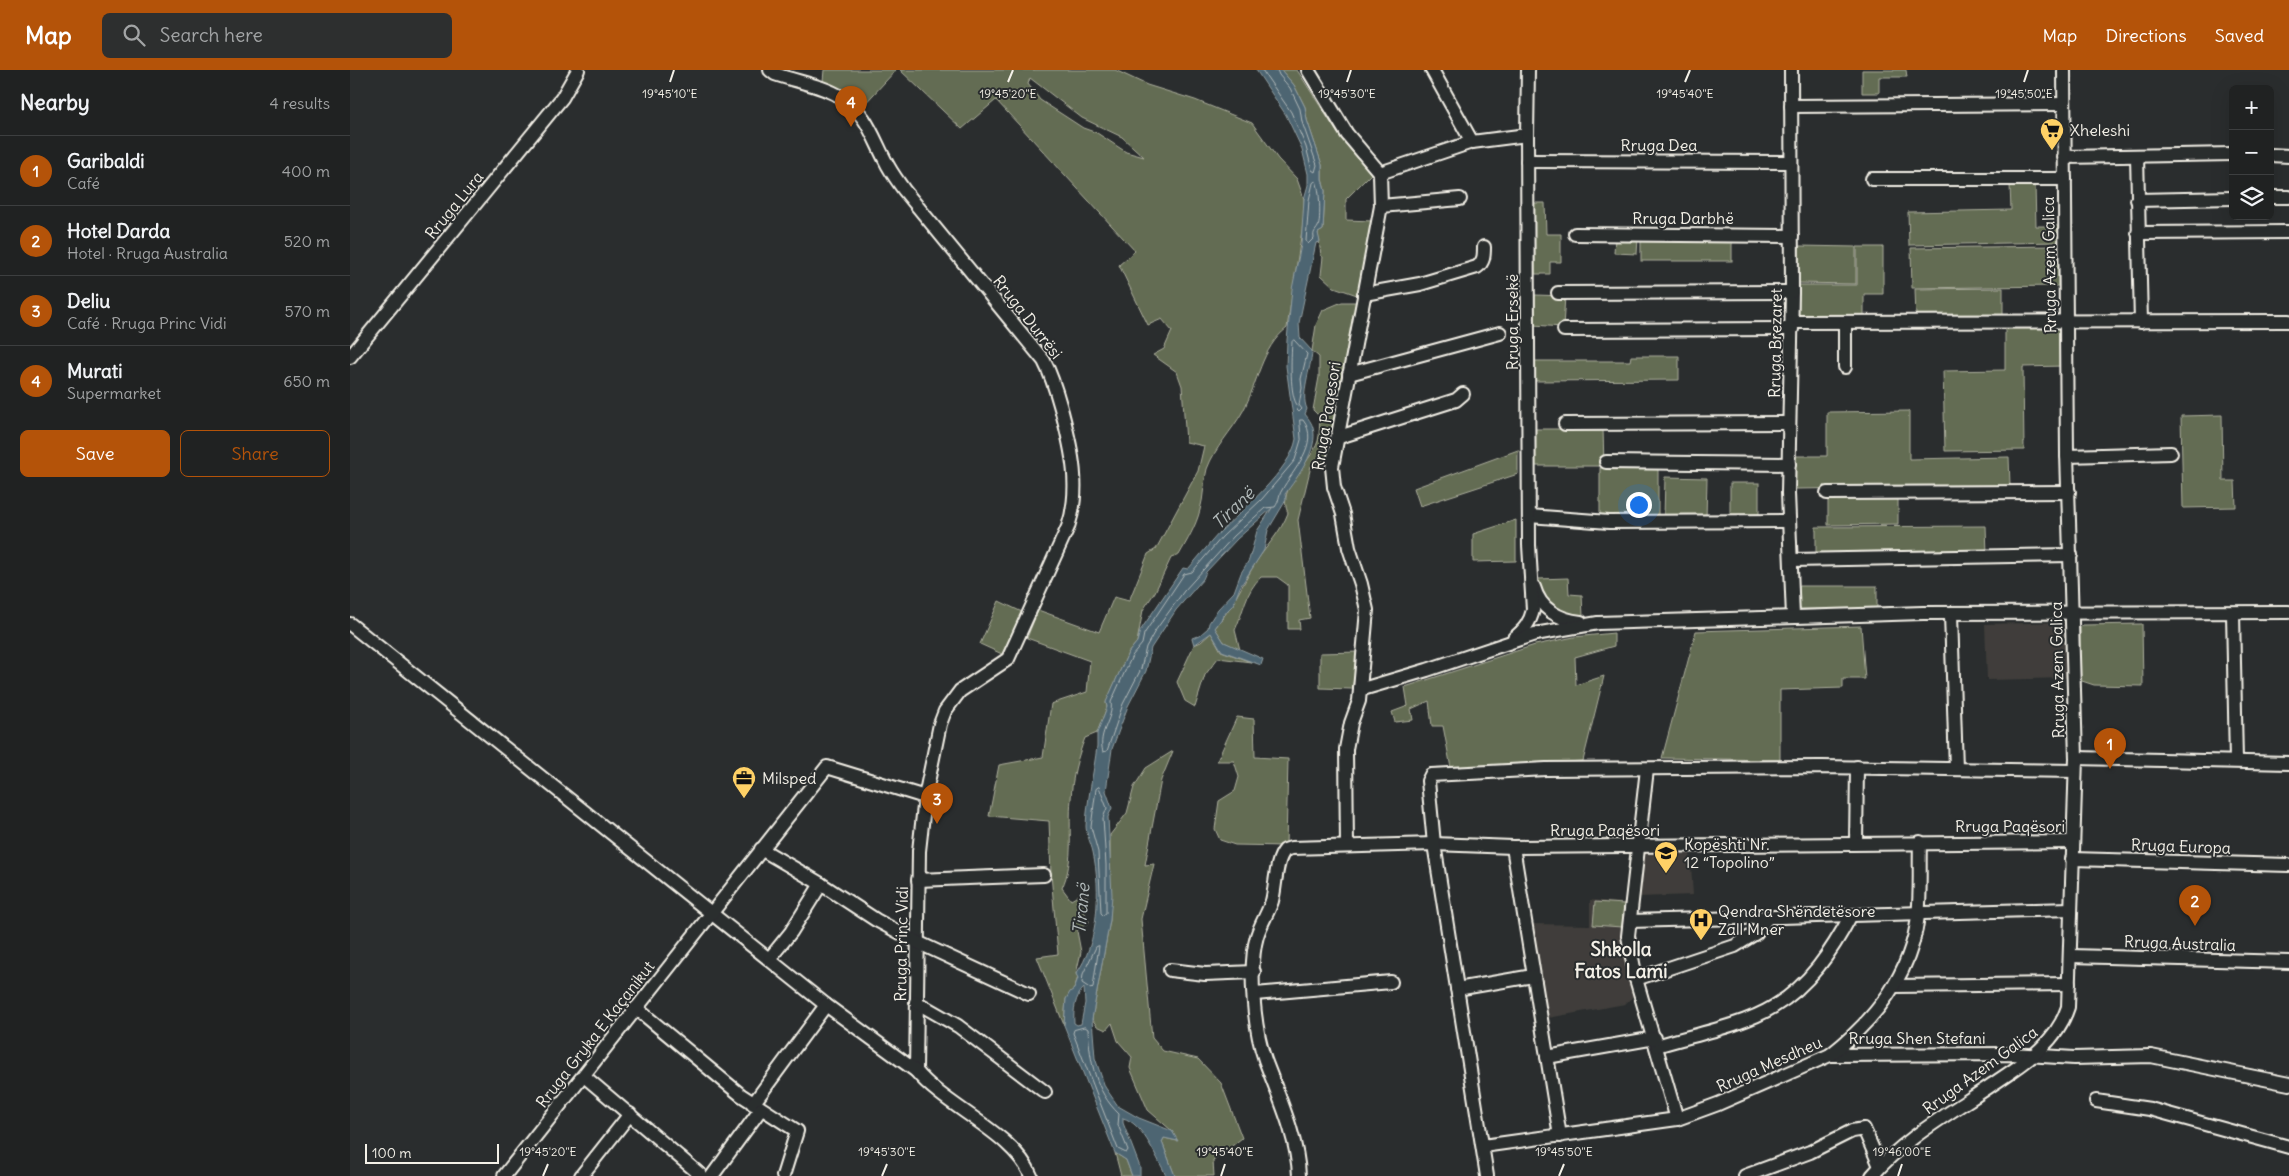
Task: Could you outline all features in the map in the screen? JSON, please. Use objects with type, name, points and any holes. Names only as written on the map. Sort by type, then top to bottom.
[{"type":"street","name":"Rruga Lura","points":[[350,357],[562,98],[578,70]]},
{"type":"street","name":"Rruga Durrësi","points":[[770,70],[775,74],[831,92],[851,104],[860,113],[870,128],[893,174],[927,219],[1033,345],[1051,374],[1070,443],[1075,479],[1073,512],[1008,659],[978,677]]},
{"type":"street","points":[[1308,70],[1347,134],[1380,173],[1472,142],[1527,135]]},
{"type":"street","points":[[1432,70],[1472,142]]},
{"type":"street","name":"Rruga Ersekë","points":[[1528,70],[1530,574],[1538,608]]},
{"type":"street","name":"Rruga Brezaret","points":[[1791,70],[1792,325],[1788,464],[1793,618]]},
{"type":"street","name":"Rruga Azem Galica","points":[[1876,1171],[1915,1137],[2034,1055],[2053,1036],[2060,1026],[2068,1007],[2076,765],[2067,456],[2064,70]]},
{"type":"street","points":[[1791,106],[2064,104]]},
{"type":"street","points":[[2064,156],[2229,154]]},
{"type":"street","points":[[2274,155],[2289,156]]},
{"type":"street","points":[[2137,156],[2141,322]]},
{"type":"street","name":"Rruga Dea","points":[[1527,161],[1791,162]]},
{"type":"street","name":"Rruga Paqesori","points":[[1346,846],[1346,749],[1351,724],[1357,708],[1360,688],[1366,610],[1361,584],[1349,548],[1343,514],[1334,487],[1332,467],[1381,206],[1380,173]]},
{"type":"street","points":[[1872,179],[2064,179]]},
{"type":"street","points":[[2274,197],[2289,197]]},
{"type":"street","points":[[2137,200],[2229,198]]},
{"type":"street","points":[[1381,206],[1460,199]]},
{"type":"street","points":[[2138,234],[2289,232]]},
{"type":"street","name":"Rruga Darbhë","points":[[1575,234],[1792,236]]},
{"type":"street","points":[[1364,294],[1420,284],[1476,267],[1483,259],[1484,246]]},
{"type":"street","points":[[1558,293],[1792,292]]},
{"type":"street","points":[[1564,330],[1845,322],[2289,321]]},
{"type":"street","points":[[1845,322],[1845,367]]},
{"type":"street","points":[[1349,374],[1500,333]]},
{"type":"street","points":[[1336,438],[1456,400],[1463,394]]},
{"type":"street","points":[[1566,424],[1789,423]]},
{"type":"street","points":[[2067,456],[2171,453]]},
{"type":"street","points":[[1606,462],[1788,464]]},
{"type":"street","points":[[1827,493],[2068,492]]},
{"type":"street","points":[[1529,516],[1591,521],[1789,521]]},
{"type":"street","points":[[1792,560],[2071,555]]},
{"type":"street","points":[[1510,642],[1523,631],[1538,608]]},
{"type":"street","points":[[1538,608],[1571,621],[1598,622],[1951,614],[2289,612]]},
{"type":"street","points":[[1538,608],[1540,626],[1547,631]]},
{"type":"street","points":[[2232,613],[2236,761]]},
{"type":"street","points":[[1951,614],[1956,769]]},
{"type":"street","points":[[1360,688],[1426,670],[1547,631],[1598,622]]},
{"type":"street","points":[[350,624],[770,958],[826,1006],[916,1071],[1008,1145],[1024,1162],[1031,1176]]},
{"type":"street","name":"Rruga Princ Vidi","points":[[916,1071],[918,880],[925,797],[945,711],[960,690],[978,677]]},
{"type":"street","points":[[1487,1176],[1434,844],[1428,781],[1431,775],[1546,769],[1857,767],[1956,769],[2236,761],[2289,763]]},
{"type":"street","name":"Rruga Gryka E Kaçanikut","points":[[504,1176],[826,767],[925,797]]},
{"type":"street","points":[[1856,843],[1857,767]]},
{"type":"street","points":[[1647,769],[1630,921],[1630,951],[1636,979],[1677,1119]]},
{"type":"street","name":"Rruga Mesdheu","points":[[1483,1146],[1677,1119],[1718,1104],[1830,1055],[1862,1027],[1896,986],[1911,953],[1918,914],[1920,842]]},
{"type":"street","name":"Rruga Paqësori","points":[[1299,1176],[1286,1114],[1264,1057],[1257,1028],[1254,972],[1257,936],[1271,904],[1282,853],[1291,848],[1434,844],[1513,847],[2073,842]]},
{"type":"street","points":[[1513,847],[1560,1136]]},
{"type":"street","points":[[762,849],[876,920],[917,942],[1029,994]]},
{"type":"street","name":"Rruga Europa","points":[[2072,859],[2289,865]]},
{"type":"street","points":[[918,880],[1044,875]]},
{"type":"street","points":[[770,958],[791,932],[821,884]]},
{"type":"street","points":[[1630,921],[2072,909]]},
{"type":"street","points":[[1547,1057],[1656,1042],[1740,1021],[1773,1008],[1802,986],[1815,972],[1839,938],[1851,915]]},
{"type":"street","points":[[1636,979],[1735,946],[1756,933],[1768,917]]},
{"type":"street","name":"Rruga Australia","points":[[2071,956],[2289,962]]},
{"type":"street","points":[[1170,970],[1205,974],[1254,972]]},
{"type":"street","points":[[1458,989],[1533,976]]},
{"type":"street","points":[[1255,994],[1391,982]]},
{"type":"street","points":[[1896,986],[2069,984]]},
{"type":"street","points":[[916,1002],[958,1026],[1045,1092]]},
{"type":"street","points":[[712,1176],[757,1106],[826,1006]]},
{"type":"street","points":[[636,1008],[757,1106],[797,1131],[783,1176]]},
{"type":"street","name":"Rruga Shen Stefani","points":[[1830,1055],[2034,1055],[2074,1058],[2151,1056],[2289,1084]]},
{"type":"street","points":[[584,1076],[702,1176]]},
{"type":"street","points":[[2096,1101],[2150,1110],[2289,1146]]},
{"type":"street","points":[[582,1176],[630,1114]]},
{"type":"street","points":[[1745,1176],[1810,1152],[1852,1132],[1864,1129],[1876,1171]]},
{"type":"shaded area","points":[[2065,622],[2068,678],[1987,680],[1985,624]]},
{"type":"shaded area","name":"Kopështi Nr. 12 “Topolino”","points":[[1646,851],[1690,851],[1693,895],[1638,897],[1642,855]]},
{"type":"shaded area","points":[[1590,900],[1625,903],[1622,934],[1623,948],[1636,994],[1625,1004],[1548,1018],[1531,924],[1590,925]]},
{"type":"green space","points":[[824,70],[896,70],[862,107],[848,94],[823,81]]},
{"type":"green space","points":[[900,70],[1115,70],[1147,85],[1195,100],[1252,123],[1278,159],[1297,179],[1304,199],[1304,217],[1287,328],[1271,345],[1243,411],[1210,461],[1194,528],[1179,555],[1171,558],[1155,592],[1143,610],[1137,642],[1128,653],[1106,703],[1107,707],[1097,733],[1085,738],[1077,761],[1070,810],[1070,855],[1062,888],[1071,900],[1081,894],[1088,897],[1084,911],[1089,922],[1077,931],[1081,952],[1076,974],[1078,977],[1074,989],[1066,999],[1064,1025],[1037,957],[1058,954],[1051,874],[1049,821],[989,816],[999,765],[1043,757],[1051,704],[1087,692],[1090,661],[1027,638],[1038,610],[1099,632],[1114,597],[1129,601],[1148,554],[1156,549],[1198,471],[1204,446],[1186,442],[1182,386],[1177,372],[1153,355],[1164,349],[1172,331],[1162,319],[1148,325],[1119,265],[1135,251],[996,100],[962,129]],"holes":[[[1030,78],[1082,118],[1122,137],[1144,157],[1126,152],[1097,133],[1083,128],[1040,100],[1028,84]]]},
{"type":"green space","points":[[1281,70],[1297,70],[1342,140],[1371,174],[1346,199],[1346,220],[1372,221],[1357,295],[1334,287],[1321,275],[1323,257],[1321,256],[1318,233],[1323,230],[1325,191],[1322,179],[1322,165],[1307,120],[1305,107],[1294,85]]},
{"type":"green space","points":[[1862,70],[1906,70],[1907,77],[1879,77],[1879,93],[1862,93]]},
{"type":"green space","points":[[2010,185],[2035,185],[2036,226],[2058,226],[2058,242],[1909,245],[1908,212],[2011,210]]},
{"type":"green space","points":[[1534,203],[1545,203],[1546,234],[1561,234],[1561,262],[1550,262],[1550,274],[1535,274]]},
{"type":"green space","points":[[1615,237],[1638,238],[1637,254],[1614,253]]},
{"type":"green space","points":[[1641,237],[1732,237],[1732,261],[1641,261]]},
{"type":"green space","points":[[1799,246],[1856,247],[1856,284],[1798,283]]},
{"type":"green space","points":[[2058,246],[2058,286],[1912,288],[1911,248]]},
{"type":"green space","points":[[1857,247],[1883,247],[1883,294],[1864,294],[1864,317],[1798,317],[1798,285],[1857,285]]},
{"type":"green space","points":[[2003,288],[2003,317],[1916,318],[1915,289]]},
{"type":"green space","points":[[1535,295],[1565,296],[1563,327],[1533,325]]},
{"type":"green space","points":[[1342,302],[1356,302],[1328,460],[1311,466],[1298,520],[1310,618],[1299,620],[1300,629],[1288,629],[1288,585],[1277,577],[1261,577],[1248,595],[1235,630],[1240,650],[1224,642],[1215,628],[1232,604],[1256,562],[1282,526],[1288,513],[1286,494],[1295,476],[1314,450],[1318,441],[1320,417],[1313,410],[1319,377],[1319,357],[1312,351],[1316,325],[1323,310]]},
{"type":"green space","points":[[2062,325],[2063,366],[2023,367],[2024,450],[1945,451],[1943,371],[2005,370],[2005,326]]},
{"type":"green space","points":[[1631,356],[1679,356],[1679,380],[1535,381],[1534,361],[1630,361]]},
{"type":"green space","points":[[1909,411],[1909,459],[2009,457],[2010,486],[1796,489],[1795,456],[1827,456],[1827,412]]},
{"type":"green space","points":[[2222,415],[2223,481],[2235,481],[2236,507],[2183,508],[2181,416]]},
{"type":"green space","points":[[1535,429],[1603,429],[1604,466],[1535,466]]},
{"type":"green space","points":[[1518,450],[1518,474],[1420,506],[1414,488]]},
{"type":"green space","points":[[1600,468],[1658,468],[1658,518],[1600,518]]},
{"type":"green space","points":[[1665,477],[1707,478],[1706,519],[1664,518]]},
{"type":"green space","points":[[1730,483],[1759,483],[1759,517],[1730,517]]},
{"type":"green space","points":[[1898,495],[1898,524],[1828,525],[1828,496]]},
{"type":"green space","points":[[1516,520],[1516,561],[1473,562],[1473,534]]},
{"type":"green space","points":[[1986,526],[1987,554],[1816,555],[1816,527]]},
{"type":"green space","points":[[1568,578],[1569,594],[1582,595],[1583,616],[1558,611],[1552,607],[1543,596],[1538,579]]},
{"type":"green space","points":[[1795,586],[1877,586],[1877,609],[1796,609]]},
{"type":"green space","points":[[999,601],[1022,612],[1002,654],[980,644]]},
{"type":"green space","points":[[2142,624],[2143,686],[2094,685],[2079,680],[2080,627],[2083,625]]},
{"type":"green space","points":[[1861,626],[1865,679],[1843,679],[1843,688],[1780,690],[1780,760],[1662,758],[1696,631]]},
{"type":"green space","points":[[1211,633],[1221,651],[1251,662],[1218,658],[1205,675],[1195,707],[1185,701],[1177,682],[1194,645],[1201,642]]},
{"type":"green space","points":[[1614,633],[1614,646],[1575,657],[1576,685],[1604,676],[1583,761],[1451,768],[1443,726],[1432,726],[1429,701],[1411,709],[1413,720],[1395,722],[1392,712],[1408,706],[1405,687],[1535,645],[1574,637]]},
{"type":"green space","points":[[1359,652],[1352,689],[1320,688],[1320,653]]},
{"type":"green space","points":[[1237,717],[1254,719],[1255,757],[1288,759],[1286,846],[1235,845],[1220,840],[1215,829],[1219,801],[1235,791],[1239,777],[1234,761],[1217,761]]},
{"type":"green space","points":[[1173,751],[1161,780],[1145,865],[1154,864],[1141,919],[1152,1038],[1163,1051],[1198,1059],[1221,1083],[1242,1138],[1213,1161],[1214,1176],[1175,1176],[1162,1142],[1164,1138],[1177,1141],[1172,1131],[1148,1110],[1130,1068],[1132,1057],[1118,1041],[1112,1023],[1106,1030],[1097,1026],[1092,1019],[1110,920],[1110,835],[1127,813],[1134,787],[1146,768]]},
{"type":"green space","points":[[1595,902],[1624,904],[1622,927],[1593,925]]},
{"type":"green space","points":[[1115,1153],[1126,1160],[1132,1176],[1121,1176]]},
{"type":"water","points":[[1256,70],[1281,70],[1294,85],[1305,107],[1307,120],[1322,165],[1322,179],[1325,191],[1323,230],[1318,233],[1320,242],[1316,243],[1299,323],[1300,338],[1312,351],[1305,389],[1307,409],[1305,414],[1313,428],[1313,445],[1306,463],[1285,494],[1286,500],[1268,530],[1264,550],[1240,587],[1233,605],[1215,628],[1224,642],[1263,659],[1261,665],[1222,651],[1211,633],[1194,645],[1192,638],[1200,635],[1208,628],[1218,609],[1234,592],[1241,573],[1249,560],[1257,531],[1272,508],[1237,539],[1206,572],[1203,579],[1176,610],[1151,648],[1146,671],[1128,706],[1112,749],[1106,791],[1112,808],[1108,817],[1112,895],[1110,920],[1092,1019],[1095,1058],[1105,1087],[1118,1106],[1139,1118],[1172,1131],[1178,1141],[1164,1138],[1162,1142],[1175,1176],[1166,1176],[1142,1132],[1130,1121],[1123,1118],[1123,1123],[1140,1167],[1140,1176],[1132,1176],[1126,1160],[1115,1153],[1064,1025],[1066,999],[1074,989],[1078,978],[1076,974],[1084,961],[1089,947],[1094,932],[1096,915],[1096,867],[1086,826],[1097,746],[1097,733],[1107,707],[1106,702],[1128,653],[1137,642],[1140,631],[1183,568],[1188,569],[1219,533],[1275,477],[1285,464],[1296,439],[1286,366],[1287,340],[1292,289],[1301,245],[1304,199],[1308,185],[1308,174],[1302,149],[1286,115]],"holes":[[[1084,988],[1085,1003],[1081,1024],[1077,1025],[1074,1023],[1075,1004],[1078,995]]]},
{"type":"place","name":"Murati","points":[[851,127]]},
{"type":"place","name":"Xheleshi","points":[[2052,151]]},
{"type":"place","name":"Garibaldi","points":[[2110,769]]},
{"type":"place","name":"Milsped","points":[[744,799]]},
{"type":"place","name":"Deliu","points":[[937,824]]},
{"type":"place","name":"Kopështi Nr. 12 “Topolino”","points":[[1666,874]]},
{"type":"place","name":"Hotel Darda","points":[[2195,926]]},
{"type":"place","name":"Qendra Shëndetësore Zall Mner","points":[[1701,941]]},
{"type":"district","name":"Shkolla Fatos Lami","points":[[1621,960]]},
{"type":"water label","name":"Tiranë","points":[[1233,508]]},
{"type":"water label","name":"Tiranë","points":[[1081,909]]}]
